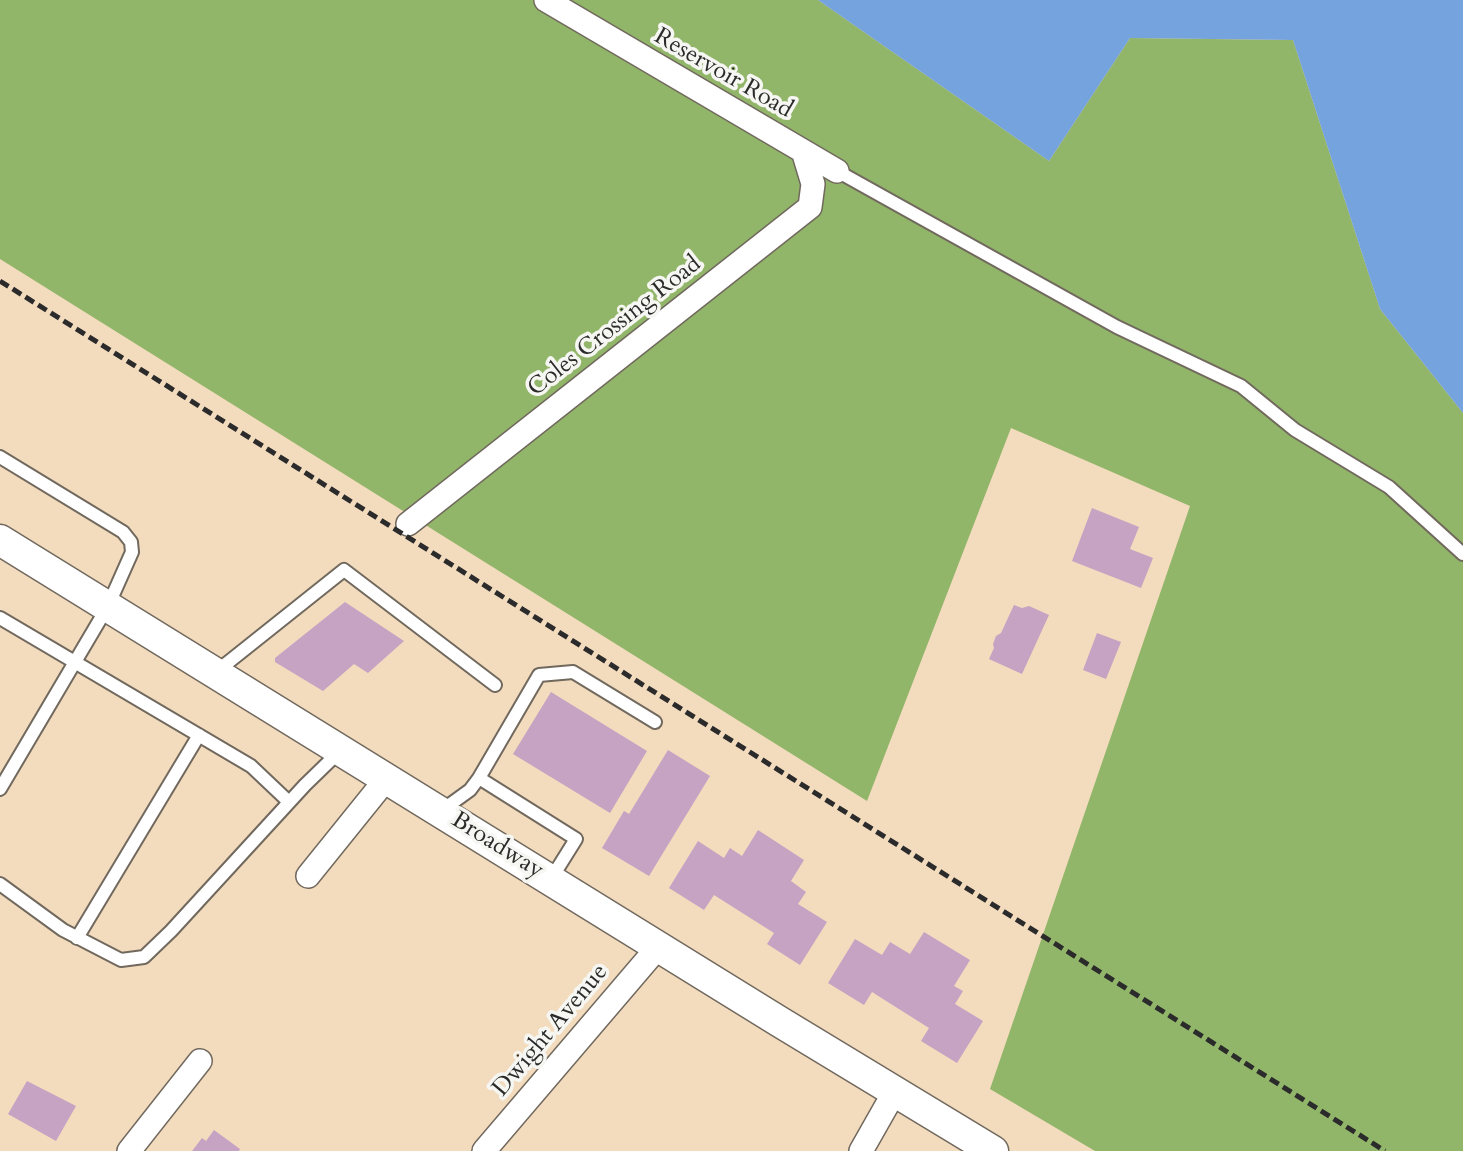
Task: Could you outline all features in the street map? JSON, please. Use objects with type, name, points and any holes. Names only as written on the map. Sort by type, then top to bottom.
[{"type":"street","name":"Reservoir Road","points":[[546,0],[837,171]]},
{"type":"street","name":"Coles Crossing Road","points":[[408,524],[810,207],[813,184],[803,151]]},
{"type":"street","name":"Broadway","points":[[0,540],[993,1151]]},
{"type":"street","points":[[308,876],[387,778]]},
{"type":"street","name":"Dwight Avenue","points":[[484,1151],[659,946]]},
{"type":"street","points":[[129,1151],[200,1061]]},
{"type":"street","points":[[861,1151],[895,1091]]},
{"type":"lane","points":[[837,171],[1117,327],[1241,386],[1295,430],[1389,487],[1463,554]]},
{"type":"lane","points":[[0,457],[123,532],[131,542],[132,552],[108,606],[0,789]]},
{"type":"lane","points":[[216,673],[344,570],[495,685]]},
{"type":"lane","points":[[0,618],[251,766],[289,802]]},
{"type":"lane","points":[[440,811],[470,790],[479,778],[540,675],[573,671],[655,722]]},
{"type":"lane","points":[[77,938],[199,735]]},
{"type":"lane","points":[[0,884],[77,938],[121,960],[144,957],[305,785],[342,750]]},
{"type":"lane","points":[[479,778],[576,839],[551,879]]},
{"type":"green space","points":[[0,0],[818,0],[1049,161],[1130,38],[1293,40],[1380,309],[1463,413],[1463,1151],[1095,1151],[990,1089],[1190,506],[1011,428],[867,801],[0,259]]},
{"type":"water","points":[[818,0],[1463,0],[1463,413],[1380,309],[1293,40],[1130,38],[1049,161]]},
{"type":"building","points":[[1092,508],[1139,527],[1130,549],[1153,558],[1141,588],[1072,561]]},
{"type":"building","points":[[345,602],[404,641],[368,673],[354,664],[323,691],[275,662],[275,658]]},
{"type":"building","points":[[1014,605],[1022,608],[1029,606],[1049,615],[1022,674],[989,659],[996,636],[1001,633]]},
{"type":"building","points":[[1097,633],[1121,642],[1106,679],[1083,670]]},
{"type":"building","points":[[551,692],[647,751],[610,813],[513,754]]},
{"type":"building","points":[[668,750],[710,776],[649,876],[602,848],[624,811],[629,814]]},
{"type":"building","points":[[758,830],[804,860],[791,881],[806,892],[798,904],[827,922],[800,965],[767,944],[774,933],[714,895],[704,910],[669,888],[698,841],[724,858],[730,848],[742,856]]},
{"type":"building","points":[[924,932],[970,960],[954,986],[963,991],[955,1004],[983,1021],[957,1063],[921,1041],[929,1028],[872,992],[864,1005],[828,983],[855,939],[882,955],[890,942],[910,954]]},
{"type":"building","points":[[27,1081],[76,1106],[56,1141],[8,1114]]},
{"type":"building","points":[[214,1130],[240,1149],[239,1151],[192,1151],[202,1138],[206,1141]]},
{"type":"railway","points":[[0,281],[1385,1151]]}]
